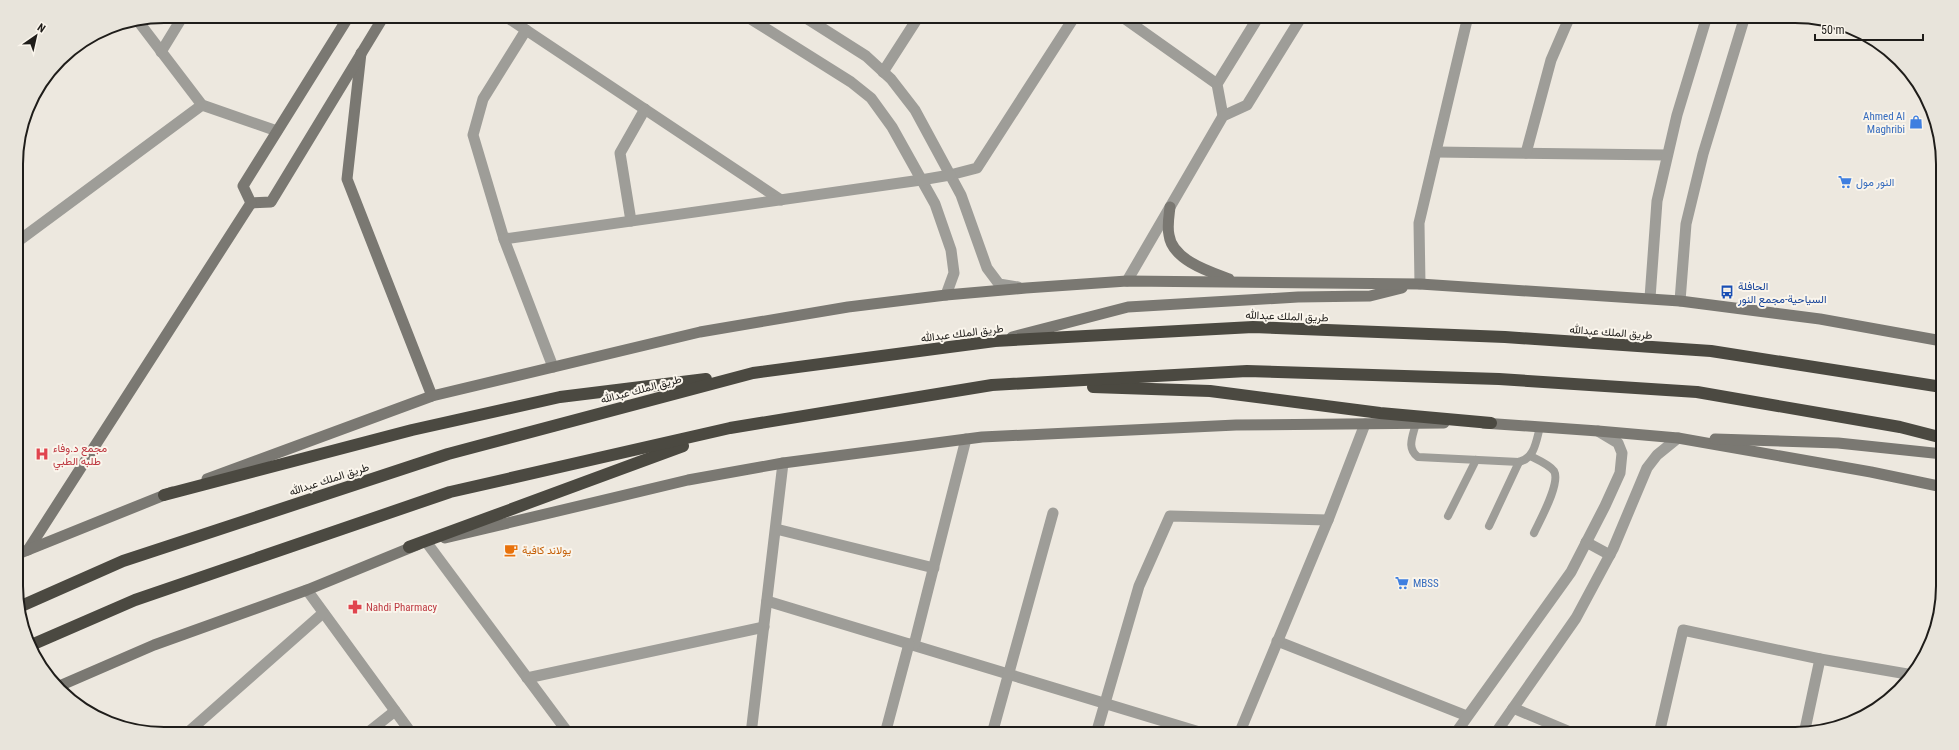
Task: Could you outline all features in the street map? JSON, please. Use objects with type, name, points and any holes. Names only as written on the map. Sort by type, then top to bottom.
[{"type":"highway","name":"طريق الملك عبدالله","points":[[24,605],[123,561],[440,456],[753,373],[995,342],[1253,327],[1505,337],[1711,351],[1936,386]]},
{"type":"highway","points":[[36,643],[135,600],[450,492],[730,428],[992,385],[1247,371],[1499,379],[1697,392],[1900,427],[1936,436]]},
{"type":"highway","points":[[164,495],[412,430],[560,397],[753,373]]},
{"type":"highway","points":[[992,385],[1112,387],[1210,391],[1380,413],[1491,423]]},
{"type":"highway","points":[[409,547],[730,428]]},
{"type":"main road","points":[[252,203],[243,186],[345,23]]},
{"type":"main road","points":[[252,203],[271,202],[380,23]]},
{"type":"main road","points":[[361,53],[347,179],[432,396]]},
{"type":"main road","points":[[23,552],[252,203]]},
{"type":"main road","points":[[1170,207],[1168,236],[1176,251],[1200,268],[1238,282]]},
{"type":"main road","points":[[23,552],[164,495],[432,396],[700,332],[848,307],[946,295],[1127,281],[1420,284],[1680,301],[1820,319],[1936,340]]},
{"type":"main road","points":[[995,342],[1128,307],[1298,297],[1370,296],[1420,284]]},
{"type":"main road","points":[[63,685],[154,645],[307,590],[409,547],[688,480],[784,463],[966,439],[1236,425],[1491,423],[1678,438],[1838,443],[1936,453]]},
{"type":"main road","points":[[1678,438],[1871,472],[1936,486]]},
{"type":"street","points":[[161,52],[179,23]]},
{"type":"street","points":[[516,23],[781,200]]},
{"type":"street","points":[[757,23],[851,82],[871,98],[892,127],[935,204],[951,250],[954,273],[946,295]]},
{"type":"street","points":[[814,23],[866,56],[883,72],[915,110],[961,195],[986,268],[999,284],[1026,288]]},
{"type":"street","points":[[883,72],[914,23]]},
{"type":"street","points":[[504,239],[921,180],[977,168],[1070,23]]},
{"type":"street","points":[[1131,23],[1217,84]]},
{"type":"street","points":[[1223,116],[1217,84],[1255,23]]},
{"type":"street","points":[[1127,281],[1223,116],[1247,105],[1298,23]]},
{"type":"street","points":[[1420,284],[1419,223],[1466,23]]},
{"type":"street","points":[[1526,153],[1551,60],[1567,23]]},
{"type":"street","points":[[1650,298],[1657,201],[1677,115],[1705,23]]},
{"type":"street","points":[[1680,301],[1686,224],[1703,154],[1743,23]]},
{"type":"street","points":[[141,25],[202,104],[277,131]]},
{"type":"street","points":[[526,30],[484,99],[473,135],[504,239],[552,367]]},
{"type":"street","points":[[23,238],[202,104]]},
{"type":"street","points":[[631,221],[620,153],[645,109]]},
{"type":"street","points":[[1436,152],[1667,155]]},
{"type":"street","points":[[1242,727],[1328,520],[1365,424]]},
{"type":"street","points":[[1460,727],[1571,572],[1620,474],[1622,453],[1618,443],[1598,431]]},
{"type":"street","points":[[1500,727],[1576,618],[1610,555],[1647,468],[1657,455],[1678,438]]},
{"type":"street","points":[[887,727],[934,568],[966,439]]},
{"type":"street","points":[[753,727],[784,463]]},
{"type":"street","points":[[994,727],[1053,514]]},
{"type":"street","points":[[1098,727],[1139,586],[1170,516],[1328,520]]},
{"type":"street","points":[[776,529],[934,568]]},
{"type":"street","points":[[1586,542],[1610,555]]},
{"type":"street","points":[[427,543],[564,727]]},
{"type":"street","points":[[307,590],[407,727]]},
{"type":"street","points":[[767,601],[1183,727]]},
{"type":"street","points":[[194,727],[323,613]]},
{"type":"street","points":[[527,678],[764,627]]},
{"type":"street","points":[[1661,727],[1683,630],[1820,659],[1906,674]]},
{"type":"street","points":[[1277,641],[1468,716]]},
{"type":"street","points":[[1806,727],[1820,659]]},
{"type":"street","points":[[1513,708],[1558,727]]},
{"type":"street","points":[[375,727],[395,711]]},
{"type":"lane","points":[[1416,424],[1410,447],[1412,453],[1418,457],[1519,462],[1526,461],[1530,456],[1540,427]]},
{"type":"lane","points":[[1530,456],[1545,463],[1554,472],[1557,482],[1534,533]]},
{"type":"lane","points":[[1448,516],[1476,460]]},
{"type":"lane","points":[[1489,526],[1519,462]]},
{"type":"place","name":"Ahmed Al Maghribi","points":[[1916,122]]},
{"type":"place","name":"النور مول","points":[[1845,182]]},
{"type":"place","name":"الحافلة السياحية-مجمع النور","points":[[1727,292]]},
{"type":"place","name":"مجمع د.وفاء طلبه الطبي","points":[[42,454]]},
{"type":"place","name":"يولاند كافية","points":[[511,550]]},
{"type":"place","name":"MBSS","points":[[1402,583]]},
{"type":"place","name":"Nahdi Pharmacy","points":[[355,607]]}]
